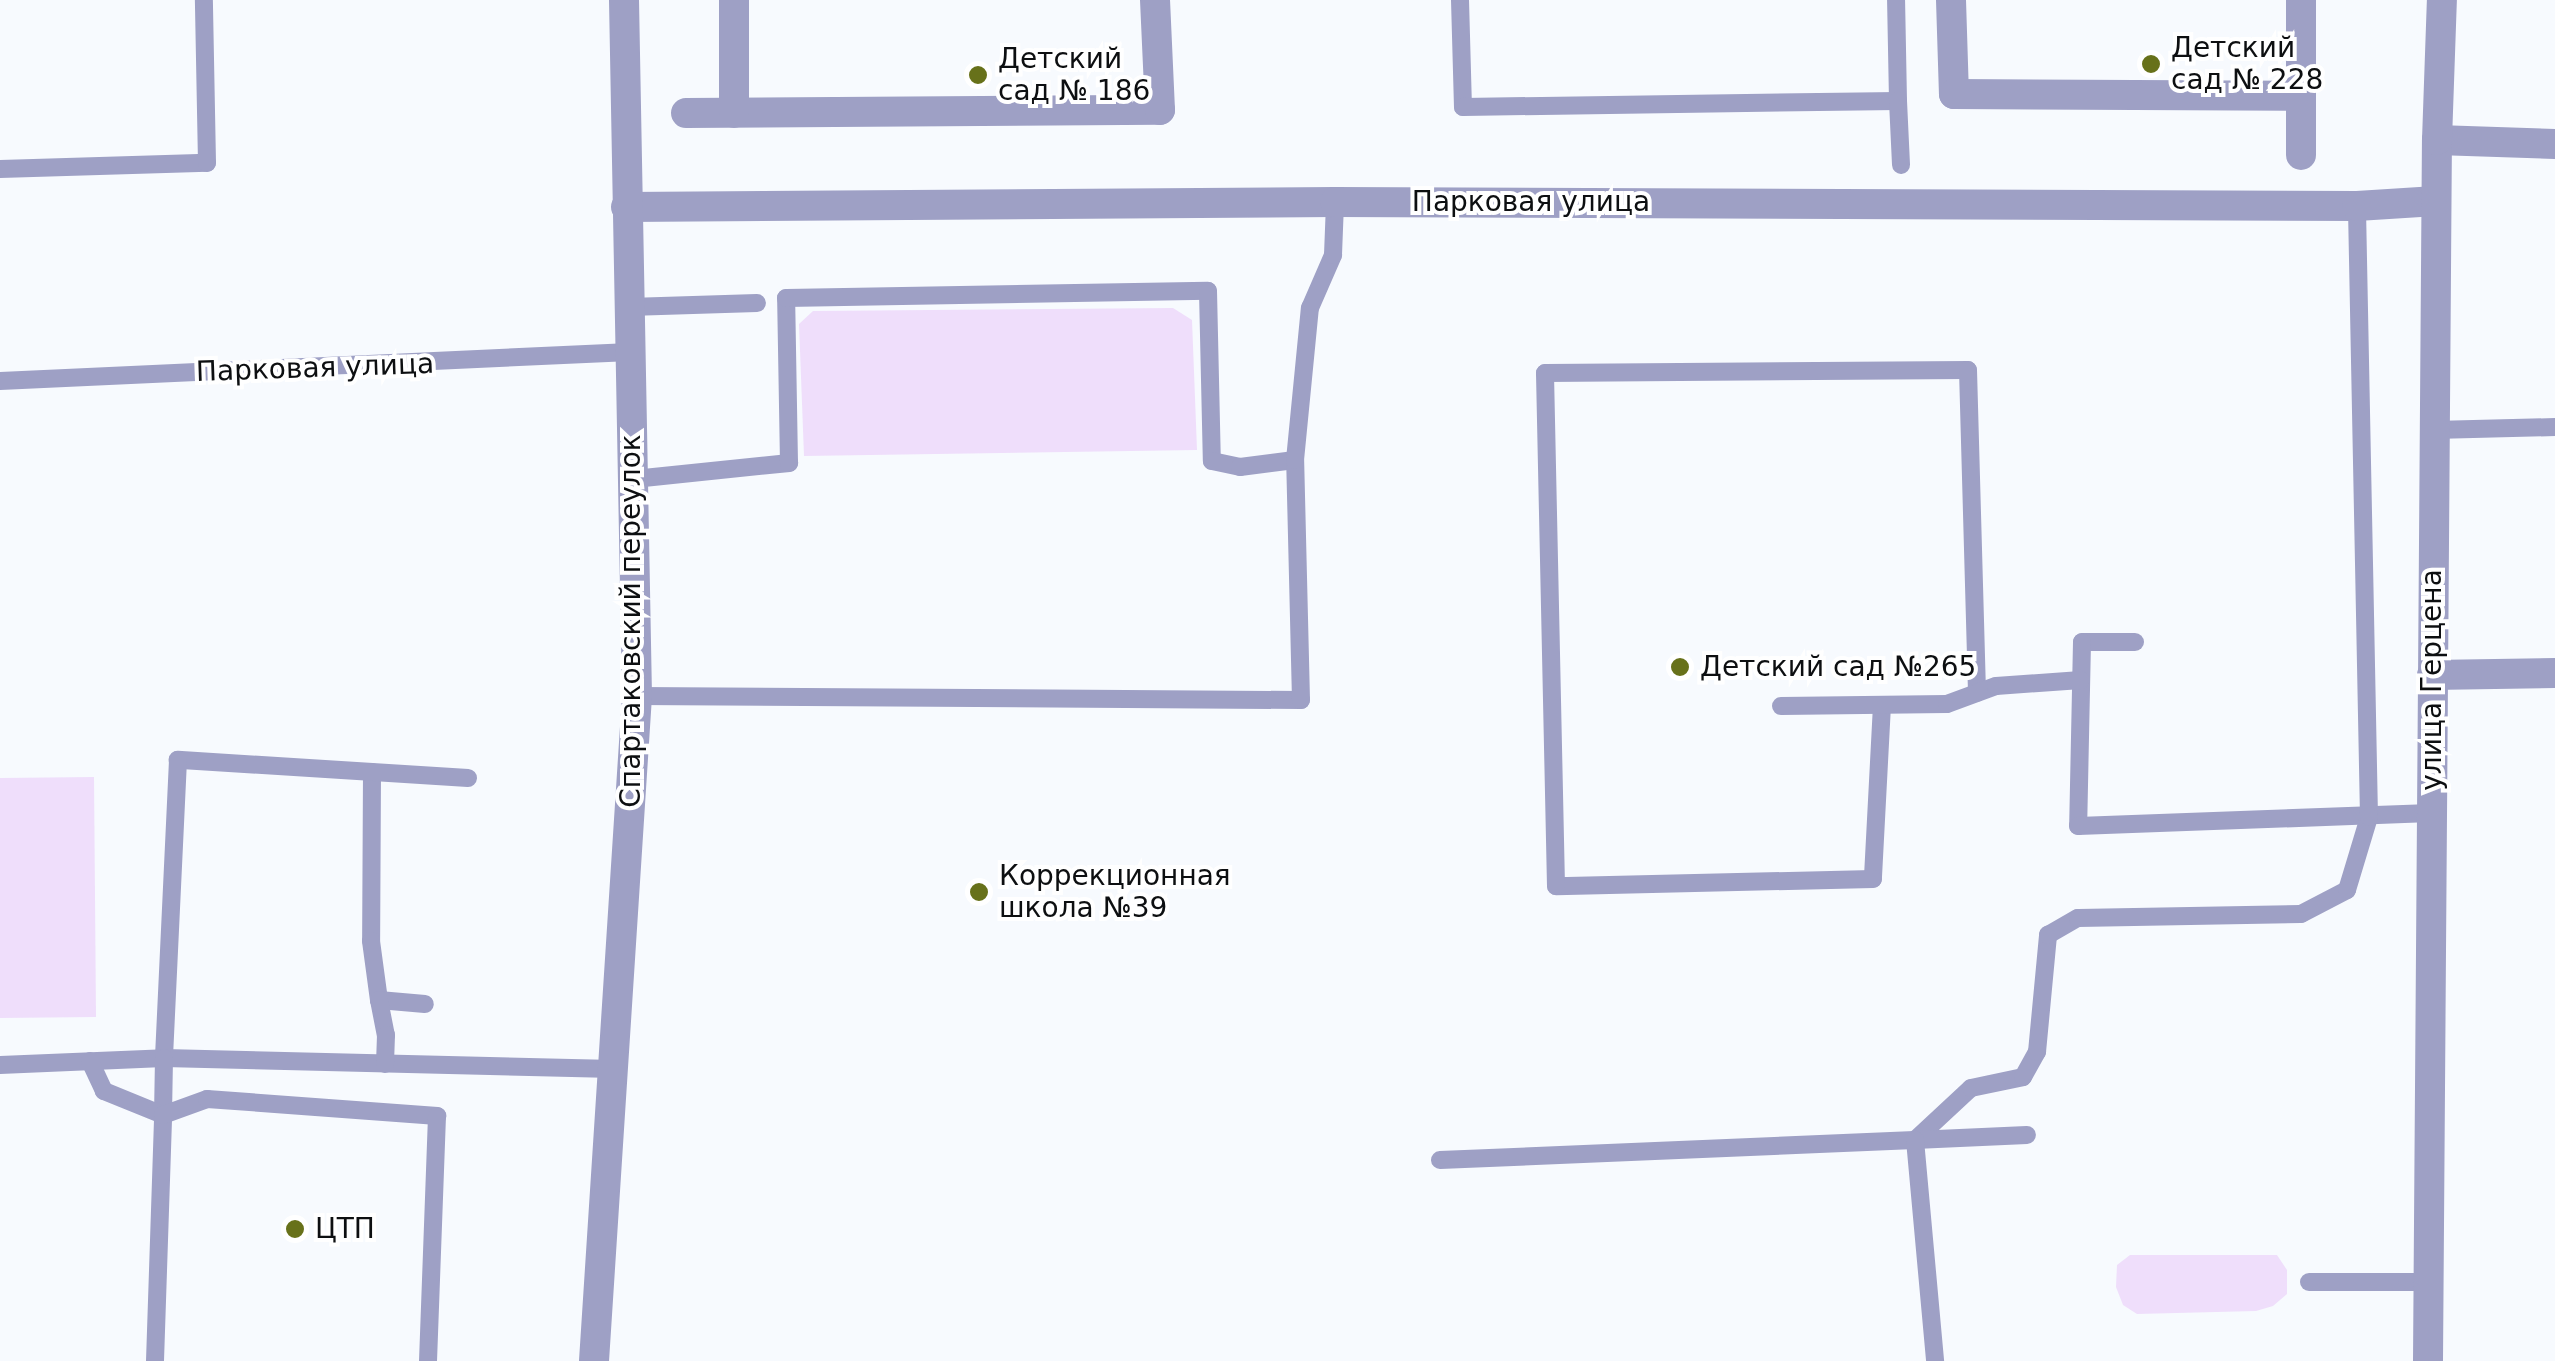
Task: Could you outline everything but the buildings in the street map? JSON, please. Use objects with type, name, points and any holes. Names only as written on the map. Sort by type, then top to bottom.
[{"type":"street","name":"Спартаковский переулок","points":[[594,1361],[637,696],[624,0]]},
{"type":"street","points":[[734,0],[734,112]]},
{"type":"street","points":[[686,113],[1160,110],[1155,0]]},
{"type":"street","points":[[1952,0],[1954,94],[2300,96]]},
{"type":"street","points":[[2300,156],[2301,0]]},
{"type":"street","name":"улица Герцена","points":[[2428,1361],[2436,140],[2442,0]]},
{"type":"street","points":[[2436,140],[2555,144]]},
{"type":"street","name":"Парковая улица","points":[[626,206],[1335,202],[2357,206],[2436,201]]},
{"type":"street","points":[[2432,675],[2555,673]]},
{"type":"lane","points":[[0,170],[206,163],[204,0]]},
{"type":"lane","points":[[1460,0],[1463,106],[1898,101]]},
{"type":"lane","points":[[1896,0],[1901,165]]},
{"type":"lane","points":[[637,696],[1301,700],[1295,460],[1310,308],[1333,255],[1335,202]]},
{"type":"lane","points":[[1915,1140],[1970,1088],[2024,1077],[2038,1052],[2048,935],[2078,918],[2301,914],[2347,890],[2369,817],[2357,206]]},
{"type":"lane","points":[[634,479],[789,463],[786,298],[1208,291],[1212,460],[1240,466],[1295,460]]},
{"type":"lane","points":[[629,306],[757,304]]},
{"type":"lane","name":"Парковая улица","points":[[0,381],[630,352]]},
{"type":"lane","points":[[1882,705],[1873,879],[1556,886],[1545,373],[1968,370],[1976,693]]},
{"type":"lane","points":[[2434,430],[2555,426]]},
{"type":"lane","points":[[2135,642],[2082,642],[2078,826],[2431,814]]},
{"type":"lane","points":[[1782,706],[1947,704],[1996,686],[2081,680]]},
{"type":"lane","points":[[154,1361],[178,760],[468,778]]},
{"type":"lane","points":[[372,772],[370,941],[386,1035],[385,1064]]},
{"type":"lane","points":[[379,1000],[425,1004]]},
{"type":"lane","points":[[0,1064],[164,1058],[614,1070]]},
{"type":"lane","points":[[90,1061],[104,1091],[163,1116],[207,1098],[437,1116],[428,1361]]},
{"type":"lane","points":[[1440,1160],[2027,1135]]},
{"type":"lane","points":[[1915,1140],[1935,1361]]},
{"type":"lane","points":[[2309,1282],[2429,1282]]},
{"type":"shaded area","points":[[1173,308],[1192,320],[1197,450],[804,456],[799,324],[813,311]]},
{"type":"shaded area","points":[[94,777],[96,1017],[0,1018],[0,778]]},
{"type":"shaded area","points":[[2130,1255],[2277,1255],[2287,1270],[2287,1294],[2273,1306],[2256,1311],[2137,1314],[2123,1305],[2116,1287],[2117,1265]]},
{"type":"place","name":"Детский сад № 228","points":[[2151,64]]},
{"type":"place","name":"Детский сад № 186","points":[[978,75]]},
{"type":"place","name":"Детский сад №265","points":[[1680,667]]},
{"type":"place","name":"Коррекционная школа №39","points":[[979,892]]},
{"type":"place","name":"ЦТП","points":[[295,1229]]}]
